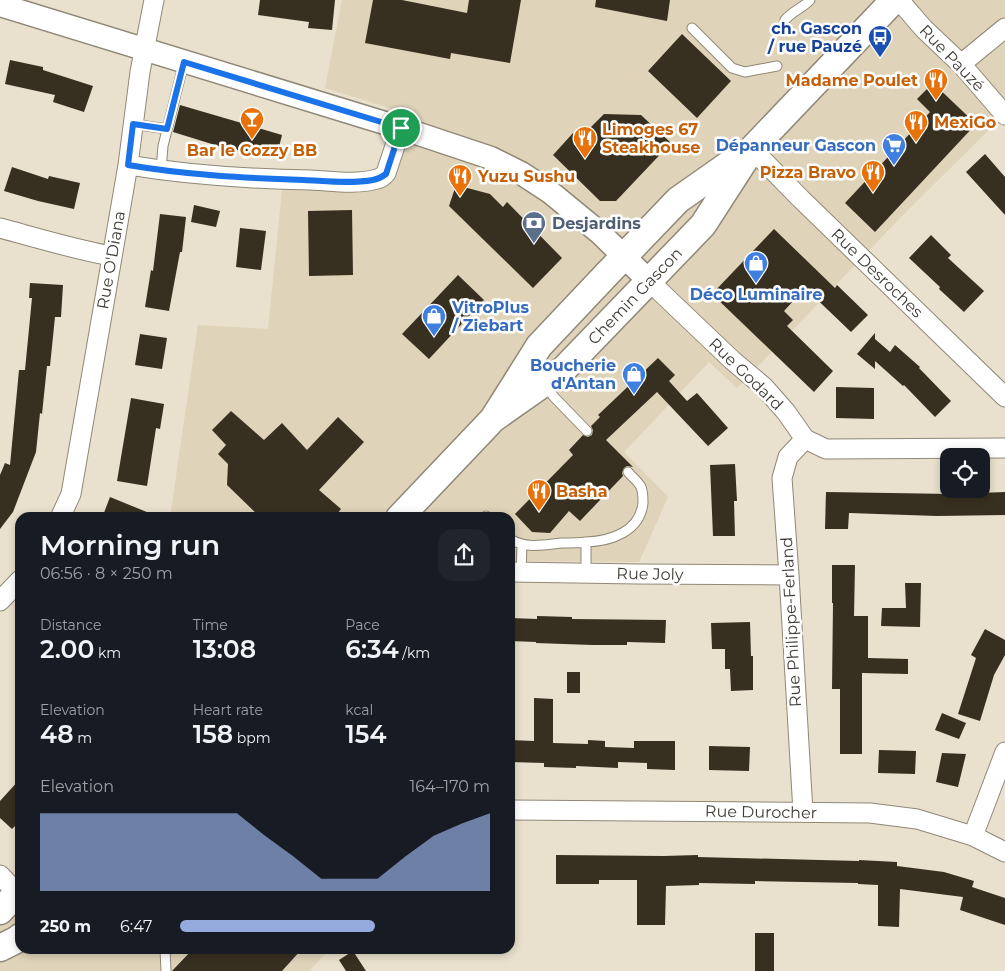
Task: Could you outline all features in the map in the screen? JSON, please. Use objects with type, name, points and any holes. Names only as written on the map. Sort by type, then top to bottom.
[{"type":"main road","name":"Chemin Gascon","points":[[493,419],[564,369],[703,225],[752,149],[894,0]]},
{"type":"main road","name":"Chemin Gascon","points":[[412,512],[493,419],[539,346],[678,200],[752,149]]},
{"type":"main road","points":[[0,948],[15,941]]},
{"type":"street","name":"Rue O'Diana","points":[[63,512],[71,494],[128,165],[144,50],[154,0]]},
{"type":"street","name":"Rue Pauzé","points":[[899,0],[924,29],[961,64],[1005,115]]},
{"type":"street","name":"Rue Godard","points":[[0,5],[401,128],[482,155],[520,173],[550,192],[600,233],[732,360],[764,387],[786,412],[805,439]]},
{"type":"street","points":[[961,64],[1005,28]]},
{"type":"street","points":[[128,165],[161,170],[254,178],[373,180],[386,174],[401,128]]},
{"type":"street","name":"Rue Desroches","points":[[752,149],[801,199],[1005,396]]},
{"type":"street","points":[[0,228],[58,245],[111,256]]},
{"type":"street","points":[[805,439],[826,448],[1005,448]]},
{"type":"street","name":"Rue Philippe-Ferland","points":[[803,812],[782,478],[788,457],[805,439]]},
{"type":"street","name":"Rue Joly","points":[[516,572],[789,575]]},
{"type":"street","points":[[0,601],[15,585]]},
{"type":"street","points":[[973,836],[1005,752]]},
{"type":"street","name":"Rue Durocher","points":[[515,810],[870,813],[917,819],[973,836],[1005,852]]},
{"type":"lane","points":[[785,20],[791,13],[802,8],[810,0]]},
{"type":"lane","points":[[692,28],[732,68],[745,72],[777,66]]},
{"type":"lane","points":[[161,170],[163,146],[184,62]]},
{"type":"lane","points":[[133,124],[167,129]]},
{"type":"lane","points":[[544,383],[554,397],[587,431]]},
{"type":"lane","points":[[515,542],[537,546],[596,542],[616,536],[631,528],[642,508],[642,491],[640,485],[628,472]]},
{"type":"lane","points":[[586,542],[586,574]]},
{"type":"lane","points":[[516,572],[522,544]]},
{"type":"lane","points":[[165,954],[166,971]]},
{"type":"shaded area","points":[[342,0],[1005,0],[1005,114],[905,213],[737,388],[709,362],[624,452],[668,497],[639,562],[515,561],[515,512],[171,512],[198,325],[268,329],[282,190],[373,189],[391,183],[418,117],[325,88]]},
{"type":"shaded area","points":[[0,901],[15,914],[15,954],[325,954],[309,971],[0,971]]},
{"type":"building","points":[[260,0],[335,0],[332,30],[308,28],[309,22],[258,15]]},
{"type":"building","points":[[373,0],[402,0],[467,13],[469,0],[521,0],[510,63],[451,53],[450,59],[365,43]]},
{"type":"building","points":[[596,0],[670,0],[667,21],[595,7]]},
{"type":"building","points":[[682,34],[731,81],[697,118],[648,71]]},
{"type":"building","points":[[10,60],[43,67],[43,70],[93,86],[84,112],[53,102],[55,95],[5,84]]},
{"type":"building","points":[[933,83],[976,124],[875,232],[845,203],[930,112],[917,99]]},
{"type":"building","points":[[180,105],[282,135],[277,155],[228,149],[173,132]]},
{"type":"building","points":[[604,114],[641,115],[671,143],[616,201],[600,201],[553,155],[573,133],[578,140]]},
{"type":"building","points":[[985,154],[1005,177],[1005,215],[966,172]]},
{"type":"building","points":[[12,167],[48,179],[49,176],[80,183],[74,209],[4,191]]},
{"type":"building","points":[[456,185],[490,194],[503,207],[507,202],[562,258],[533,288],[449,206]]},
{"type":"building","points":[[194,205],[220,211],[216,227],[191,222]]},
{"type":"building","points":[[352,210],[353,275],[309,276],[308,211]]},
{"type":"building","points":[[160,214],[186,217],[182,252],[180,252],[169,311],[145,307],[151,270],[153,271]]},
{"type":"building","points":[[240,228],[266,231],[261,270],[236,267]]},
{"type":"building","points":[[774,229],[835,288],[837,285],[868,315],[851,332],[805,288],[784,311],[793,320],[787,326],[833,371],[814,392],[712,294]]},
{"type":"building","points":[[931,235],[951,255],[948,258],[984,291],[964,312],[909,258]]},
{"type":"building","points":[[458,275],[484,300],[429,359],[402,334]]},
{"type":"building","points":[[30,283],[63,285],[61,317],[55,317],[50,366],[47,366],[36,452],[13,512],[0,529],[0,475],[5,463],[10,465],[19,370],[25,370],[32,298],[29,298]]},
{"type":"building","points":[[875,333],[875,339],[890,352],[895,345],[920,367],[951,401],[935,417],[904,385],[875,361],[875,369],[857,354]]},
{"type":"building","points":[[140,334],[167,338],[162,369],[135,365]]},
{"type":"building","points":[[658,358],[675,375],[669,381],[687,401],[697,393],[728,428],[708,446],[657,392],[606,440],[633,467],[627,466],[624,468],[623,476],[580,521],[569,511],[550,533],[532,532],[515,514],[573,455],[569,450],[583,435],[588,437],[592,435],[593,430],[591,426],[600,417],[598,415]]},
{"type":"building","points":[[836,387],[874,388],[874,419],[836,418]]},
{"type":"building","points":[[131,398],[164,404],[160,429],[156,428],[147,486],[117,481]]},
{"type":"building","points":[[231,411],[264,440],[282,423],[307,450],[338,417],[364,442],[319,490],[341,509],[339,512],[255,512],[227,485],[228,464],[218,454],[226,445],[212,430]]},
{"type":"building","points":[[735,464],[737,501],[734,501],[735,536],[713,536],[710,465]]},
{"type":"building","points":[[826,492],[940,494],[940,498],[990,498],[990,493],[1005,492],[1005,515],[937,516],[849,513],[848,529],[825,529]]},
{"type":"building","points":[[110,497],[147,512],[104,512]]},
{"type":"building","points":[[832,565],[855,565],[854,616],[868,616],[868,658],[908,659],[908,674],[862,673],[862,754],[840,754],[840,689],[832,689]]},
{"type":"building","points":[[905,583],[921,583],[920,627],[881,626],[882,608],[906,608]]},
{"type":"building","points":[[537,616],[572,617],[572,619],[666,620],[665,643],[627,642],[627,645],[592,645],[515,641],[515,618],[537,619]]},
{"type":"building","points":[[750,622],[753,690],[731,691],[730,669],[725,669],[725,649],[712,649],[711,623]]},
{"type":"building","points":[[985,629],[1005,640],[1005,655],[994,675],[980,721],[958,714],[976,658],[971,655]]},
{"type":"building","points":[[567,672],[580,672],[580,693],[567,693]]},
{"type":"building","points":[[534,698],[553,699],[553,743],[588,744],[588,740],[605,741],[605,747],[634,748],[634,741],[675,741],[675,770],[647,769],[647,763],[618,762],[618,768],[576,766],[576,768],[544,767],[544,763],[515,762],[515,740],[534,741]]},
{"type":"building","points":[[942,713],[966,723],[959,739],[935,730]]},
{"type":"building","points":[[709,746],[750,747],[749,771],[709,770]]},
{"type":"building","points":[[879,750],[916,751],[915,774],[878,773]]},
{"type":"building","points":[[942,753],[966,754],[958,787],[936,782]]},
{"type":"building","points":[[15,784],[15,826],[12,829],[0,818],[0,801]]},
{"type":"building","points":[[556,855],[698,855],[698,857],[897,862],[897,866],[944,872],[974,881],[972,887],[1005,898],[1005,925],[960,910],[963,897],[900,889],[899,927],[878,926],[878,885],[755,881],[755,884],[699,883],[699,885],[666,886],[665,925],[637,925],[637,880],[599,880],[599,884],[556,884]]},
{"type":"building","points":[[755,933],[774,933],[774,971],[755,971]]},
{"type":"building","points":[[188,954],[297,954],[282,971],[172,971]]},
{"type":"building","points":[[348,954],[355,954],[366,971],[346,971],[339,960]]},
{"type":"place","name":"ch. Gascon / rue Pauzé","points":[[880,58]]},
{"type":"place","name":"Madame Poulet","points":[[936,101]]},
{"type":"place","name":"Bar le Cozzy BB","points":[[252,140]]},
{"type":"place","name":"MexiGo","points":[[916,143]]},
{"type":"place","name":"Limoges 67 Steakhouse","points":[[585,159]]},
{"type":"place","name":"Dépanneur Gascon","points":[[894,166]]},
{"type":"place","name":"Pizza Bravo","points":[[873,193]]},
{"type":"place","name":"Yuzu Sushu","points":[[460,197]]},
{"type":"place","name":"Desjardins","points":[[534,244]]},
{"type":"place","name":"Déco Luminaire","points":[[756,284]]},
{"type":"place","name":"VitroPlus / Ziebart","points":[[434,337]]},
{"type":"place","name":"Boucherie d'Antan","points":[[634,395]]},
{"type":"place","name":"Basha","points":[[539,512]]},
{"type":"route","points":[[184,62],[401,128],[386,174],[373,180],[228,177],[128,165],[133,124],[167,129],[184,62]]}]
